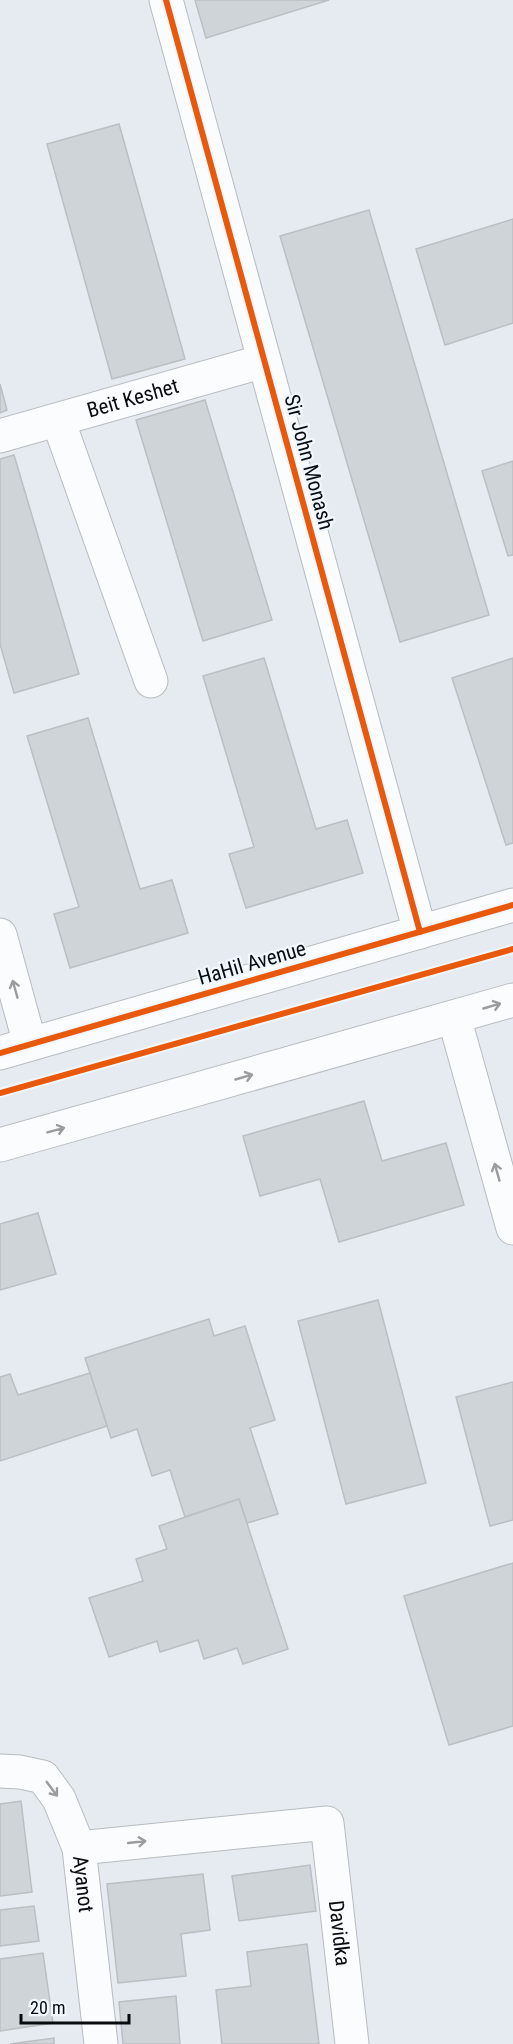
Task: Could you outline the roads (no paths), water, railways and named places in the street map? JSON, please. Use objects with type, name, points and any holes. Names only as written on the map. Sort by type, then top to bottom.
[{"type":"street","name":"Sir John Monash","points":[[166,0],[420,932]]},
{"type":"street","name":"Beit Keshet","points":[[0,436],[264,361]]},
{"type":"street","points":[[58,420],[151,681]]},
{"type":"street","name":"HaHil Avenue","points":[[15,1048],[513,905]]},
{"type":"street","points":[[0,935],[15,1048]]},
{"type":"street","points":[[0,1145],[513,1000]]},
{"type":"street","points":[[454,1017],[513,1228]]},
{"type":"street","name":"Ayanot","points":[[0,1771],[43,1777],[59,1798],[79,1848],[101,2044]]},
{"type":"street","name":"Davidka","points":[[79,1848],[327,1823],[352,2044]]}]
